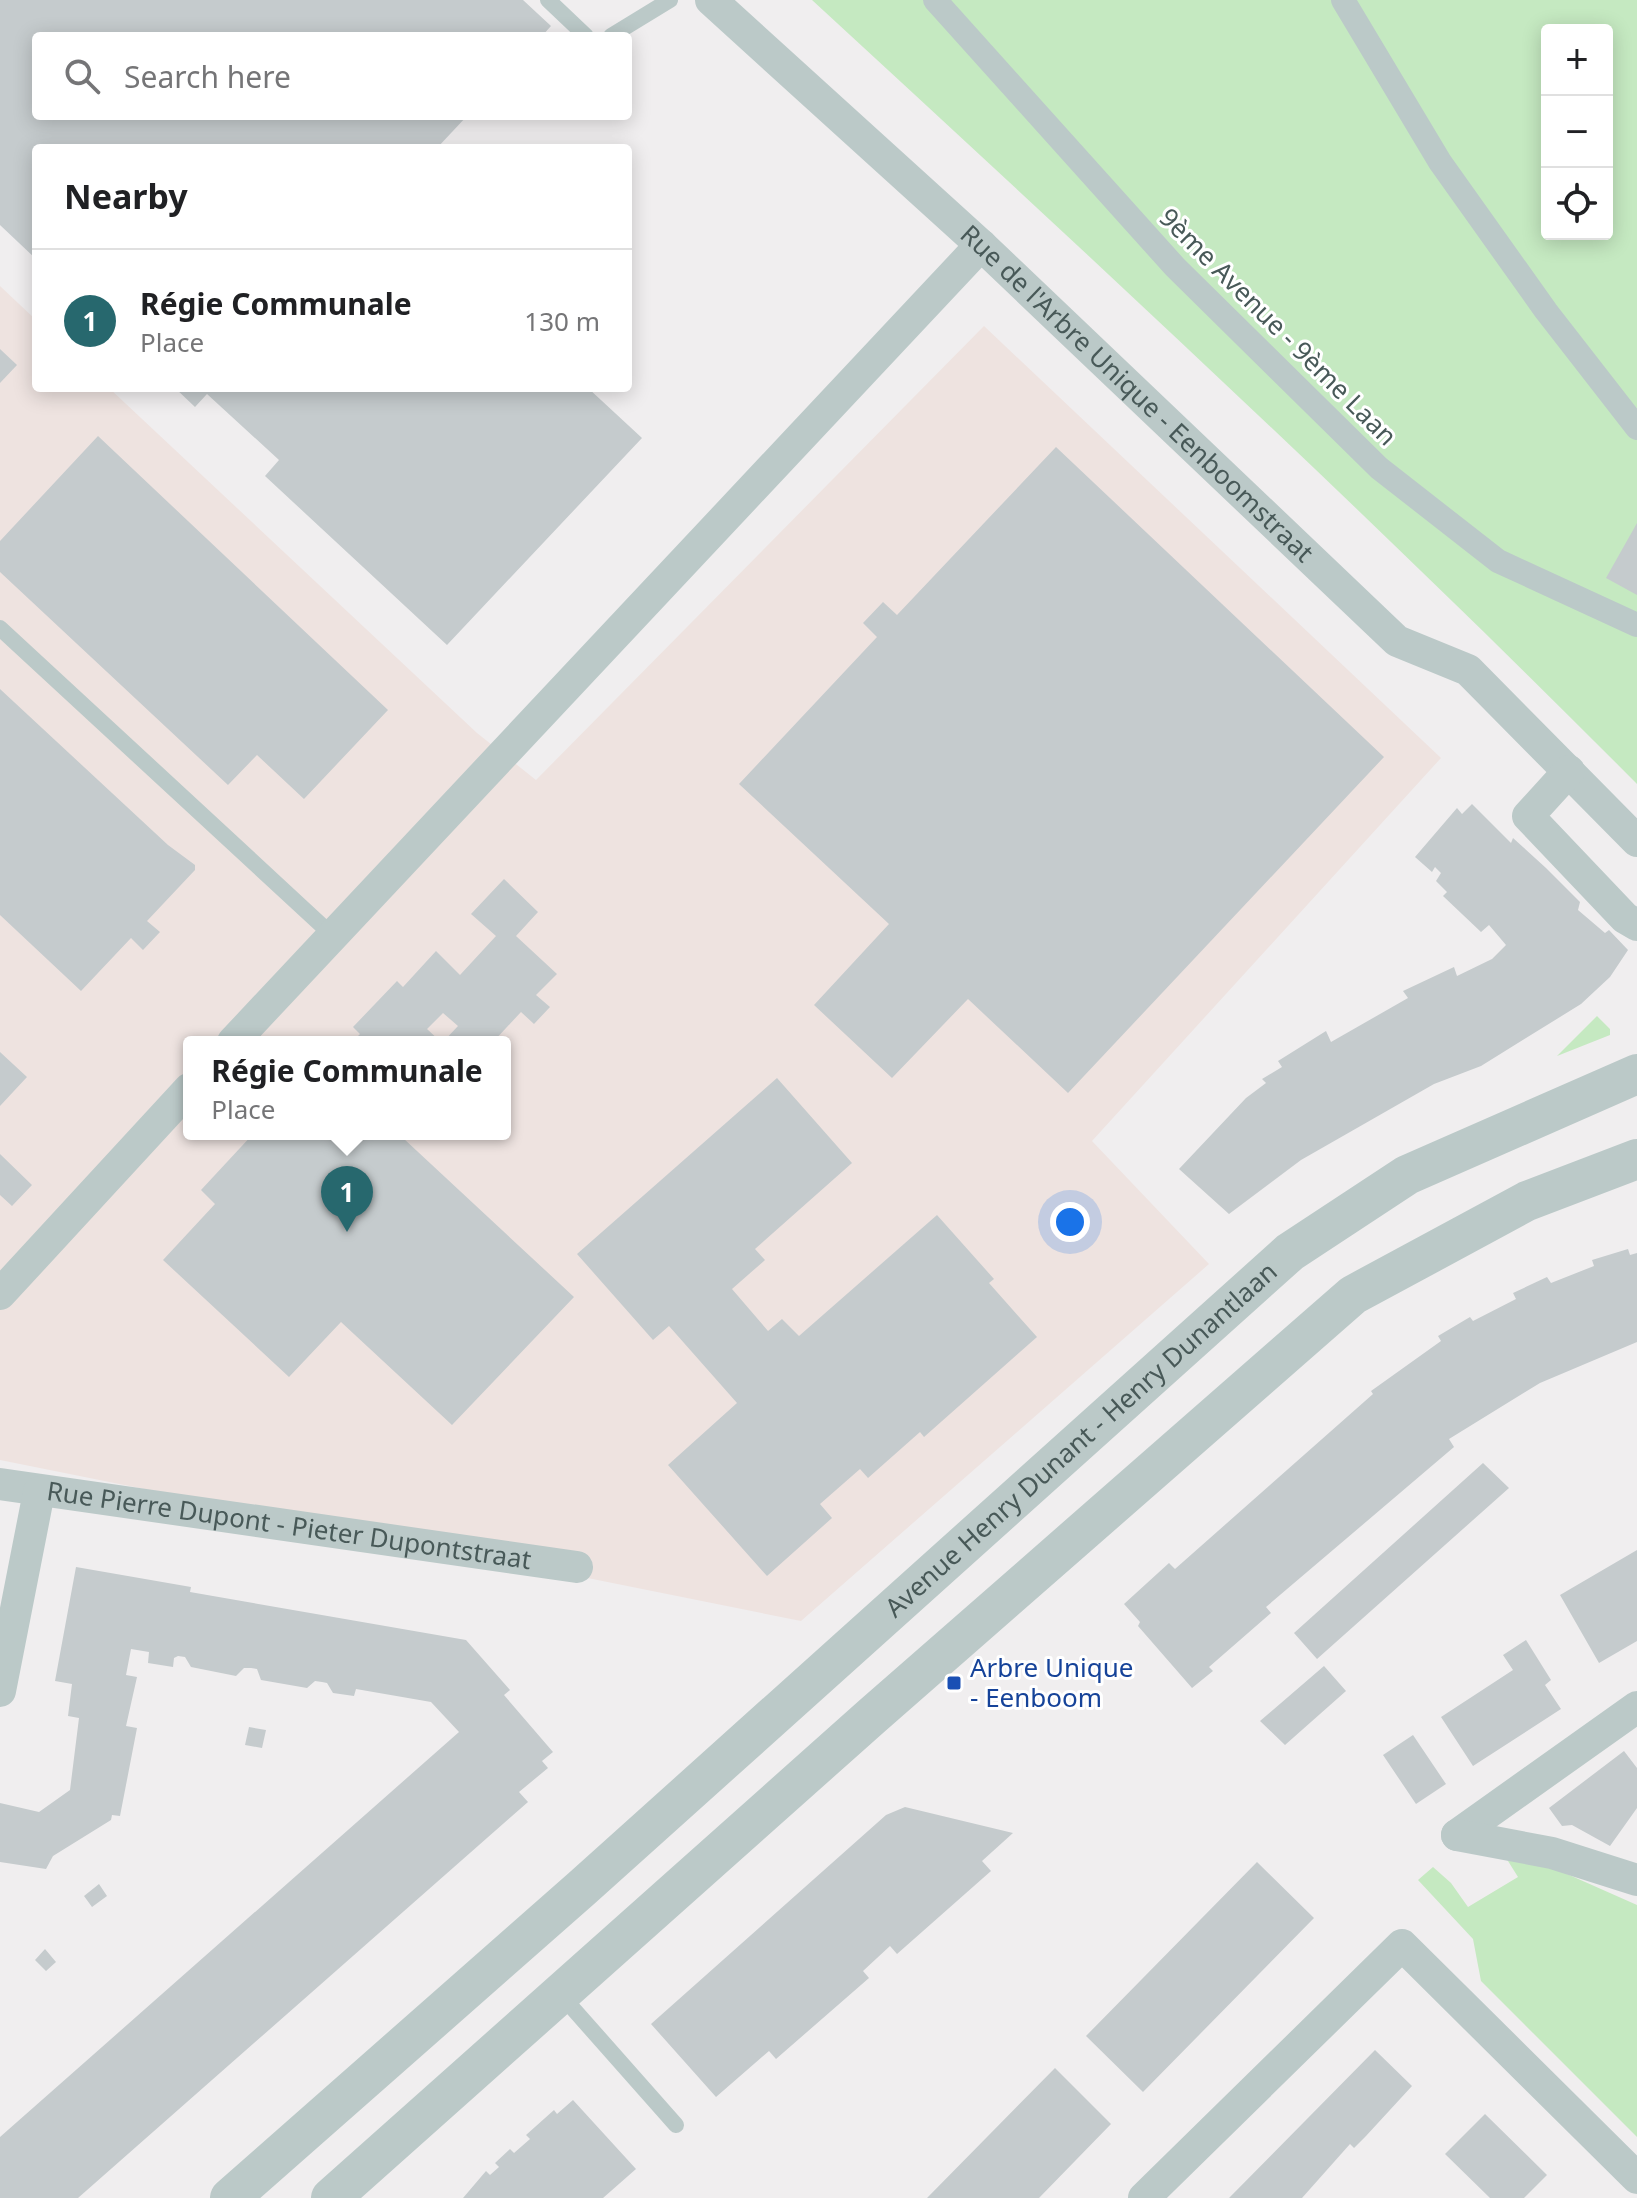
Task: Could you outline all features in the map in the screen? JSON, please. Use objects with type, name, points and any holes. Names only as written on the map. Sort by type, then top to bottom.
[{"type":"street","name":"Rue de l'Arbre Unique - Eenboomstraat","points":[[711,0],[981,245],[1397,641],[1468,670],[1637,841]]},
{"type":"street","name":"9ème Avenue - 9ème Laan","points":[[935,0],[1175,267],[1379,468],[1498,561],[1637,625]]},
{"type":"street","points":[[1343,0],[1440,162],[1546,311],[1637,428]]},
{"type":"street","points":[[239,1036],[981,245]]},
{"type":"street","points":[[1569,771],[1528,816],[1625,918],[1637,925]]},
{"type":"street","name":"Avenue Henry Dunant - Henry Dunantlaan","points":[[230,2198],[582,1888],[1290,1252],[1407,1175],[1637,1074]]},
{"type":"street","points":[[0,1294],[183,1096]]},
{"type":"street","points":[[331,2198],[1353,1295],[1527,1201],[1637,1159]]},
{"type":"street","name":"Rue Pierre Dupont - Pieter Dupontstraat","points":[[0,1484],[577,1567]]},
{"type":"street","points":[[0,1691],[39,1492]]},
{"type":"street","points":[[1637,1707],[1457,1835],[1552,1853],[1637,1880]]},
{"type":"street","points":[[582,1888],[627,1935]]},
{"type":"street","points":[[1144,2198],[1402,1945],[1637,2178]]},
{"type":"lane","points":[[548,0],[582,32]]},
{"type":"lane","points":[[618,32],[670,0]]},
{"type":"lane","points":[[0,628],[332,935]]},
{"type":"lane","points":[[561,1995],[676,2125]]},
{"type":"shaded area","points":[[0,286],[32,316],[32,392],[113,392],[477,733],[536,780],[984,326],[1441,758],[1092,1141],[1209,1264],[801,1621],[0,1460]]},
{"type":"green space","points":[[812,0],[1637,0],[1637,784],[1332,485]]},
{"type":"green space","points":[[1597,1016],[1610,1029],[1610,1035],[1557,1056]]},
{"type":"green space","points":[[1503,1853],[1549,1866],[1637,1905],[1637,2137],[1481,1981],[1473,1939],[1418,1880],[1433,1867],[1451,1883],[1468,1907],[1518,1877]]},
{"type":"building","points":[[0,0],[523,0],[551,26],[546,32],[32,32],[32,120],[463,120],[441,144],[32,144],[32,255],[0,225]]},
{"type":"building","points":[[0,349],[17,365],[0,383]]},
{"type":"building","points":[[179,392],[592,392],[642,438],[447,645],[265,476],[279,460],[207,394],[195,407]]},
{"type":"building","points":[[98,436],[388,710],[304,799],[257,755],[228,785],[0,572],[0,541]]},
{"type":"building","points":[[1056,447],[1384,757],[1068,1093],[968,999],[892,1078],[814,1005],[889,924],[739,784],[877,637],[863,623],[883,602],[897,615]]},
{"type":"building","points":[[1637,523],[1637,595],[1606,578]]},
{"type":"building","points":[[0,689],[168,845],[195,865],[195,870],[147,921],[160,932],[143,950],[131,938],[81,991],[0,915]]},
{"type":"building","points":[[1472,804],[1511,843],[1513,838],[1580,902],[1578,910],[1605,933],[1609,930],[1628,950],[1610,977],[1581,1004],[1481,1066],[1434,1084],[1301,1160],[1229,1214],[1179,1169],[1246,1098],[1266,1083],[1262,1079],[1282,1067],[1278,1061],[1326,1031],[1331,1042],[1408,998],[1403,991],[1454,967],[1457,976],[1492,959],[1506,945],[1489,925],[1481,932],[1443,896],[1447,892],[1436,881],[1441,873],[1435,867],[1432,872],[1415,857],[1457,808],[1462,814]]},
{"type":"building","points":[[504,879],[538,912],[516,936],[557,974],[536,995],[550,1007],[534,1024],[521,1012],[499,1036],[449,1036],[458,1026],[443,1013],[427,1029],[435,1036],[358,1036],[360,1034],[353,1027],[397,981],[403,987],[436,951],[460,975],[496,936],[471,914]]},
{"type":"building","points":[[0,1052],[27,1077],[0,1106]]},
{"type":"building","points":[[777,1078],[852,1163],[755,1249],[765,1260],[732,1289],[768,1331],[782,1319],[799,1336],[937,1215],[994,1279],[989,1283],[1037,1337],[924,1437],[920,1432],[868,1478],[860,1469],[820,1504],[832,1518],[767,1576],[668,1465],[737,1403],[669,1326],[653,1340],[577,1254]]},
{"type":"building","points":[[247,1140],[405,1140],[574,1297],[452,1425],[341,1322],[289,1377],[163,1260],[215,1204],[201,1190]]},
{"type":"building","points":[[0,1154],[32,1185],[12,1206],[0,1195]]},
{"type":"building","points":[[1628,1249],[1630,1255],[1637,1253],[1637,1342],[1540,1383],[1449,1439],[1454,1447],[1266,1607],[1271,1613],[1209,1667],[1213,1671],[1192,1688],[1138,1626],[1140,1622],[1124,1604],[1169,1563],[1175,1569],[1373,1394],[1371,1391],[1441,1341],[1438,1336],[1470,1317],[1473,1321],[1516,1299],[1513,1293],[1547,1277],[1551,1283],[1594,1266],[1592,1260]]},
{"type":"building","points":[[1483,1463],[1509,1488],[1317,1659],[1294,1633]]},
{"type":"building","points":[[1637,1550],[1637,1641],[1599,1663],[1560,1595]]},
{"type":"building","points":[[76,1567],[191,1587],[190,1592],[466,1640],[510,1690],[504,1695],[553,1752],[542,1761],[548,1768],[519,1792],[528,1802],[78,2198],[0,2198],[0,2137],[459,1732],[431,1702],[356,1689],[354,1696],[333,1693],[327,1683],[315,1681],[307,1688],[261,1680],[257,1669],[251,1668],[244,1668],[236,1676],[191,1667],[185,1657],[178,1656],[174,1658],[173,1667],[148,1663],[149,1652],[131,1649],[126,1675],[137,1677],[126,1726],[137,1728],[120,1816],[112,1815],[111,1820],[53,1856],[46,1869],[0,1862],[0,1803],[39,1812],[70,1790],[79,1718],[68,1716],[72,1684],[55,1681]]},
{"type":"building","points":[[1526,1640],[1551,1680],[1545,1685],[1561,1709],[1473,1766],[1441,1717],[1513,1670],[1503,1655]]},
{"type":"building","points":[[1324,1666],[1346,1691],[1285,1745],[1260,1721]]},
{"type":"building","points":[[249,1727],[266,1730],[262,1748],[245,1745]]},
{"type":"building","points":[[1413,1735],[1446,1784],[1416,1804],[1383,1755]]},
{"type":"building","points":[[1624,1751],[1637,1768],[1637,1808],[1610,1846],[1572,1825],[1562,1826],[1549,1808]]},
{"type":"building","points":[[905,1807],[1013,1833],[982,1861],[991,1871],[897,1954],[890,1946],[863,1971],[869,1978],[776,2059],[769,2051],[716,2097],[651,2024],[886,1815]]},
{"type":"building","points":[[1257,1862],[1314,1918],[1143,2092],[1086,2036]]},
{"type":"building","points":[[99,1884],[107,1896],[92,1907],[84,1896]]},
{"type":"building","points":[[45,1949],[56,1962],[46,1971],[35,1960]]},
{"type":"building","points":[[1375,2050],[1412,2086],[1366,2136],[1354,2148],[1350,2144],[1302,2198],[1229,2198]]},
{"type":"building","points":[[1055,2068],[1111,2124],[1039,2198],[927,2198]]},
{"type":"building","points":[[573,2100],[636,2169],[603,2198],[463,2198],[486,2171],[490,2175],[499,2167],[495,2163],[510,2149],[514,2153],[530,2139],[526,2135],[554,2110],[557,2114]]},
{"type":"building","points":[[1485,2114],[1547,2175],[1524,2198],[1490,2198],[1445,2154]]},
{"type":"place","name":"Régie Communale","points":[[347,1232]]},
{"type":"place","name":"Arbre Unique - Eenboom","points":[[954,1683]]}]
